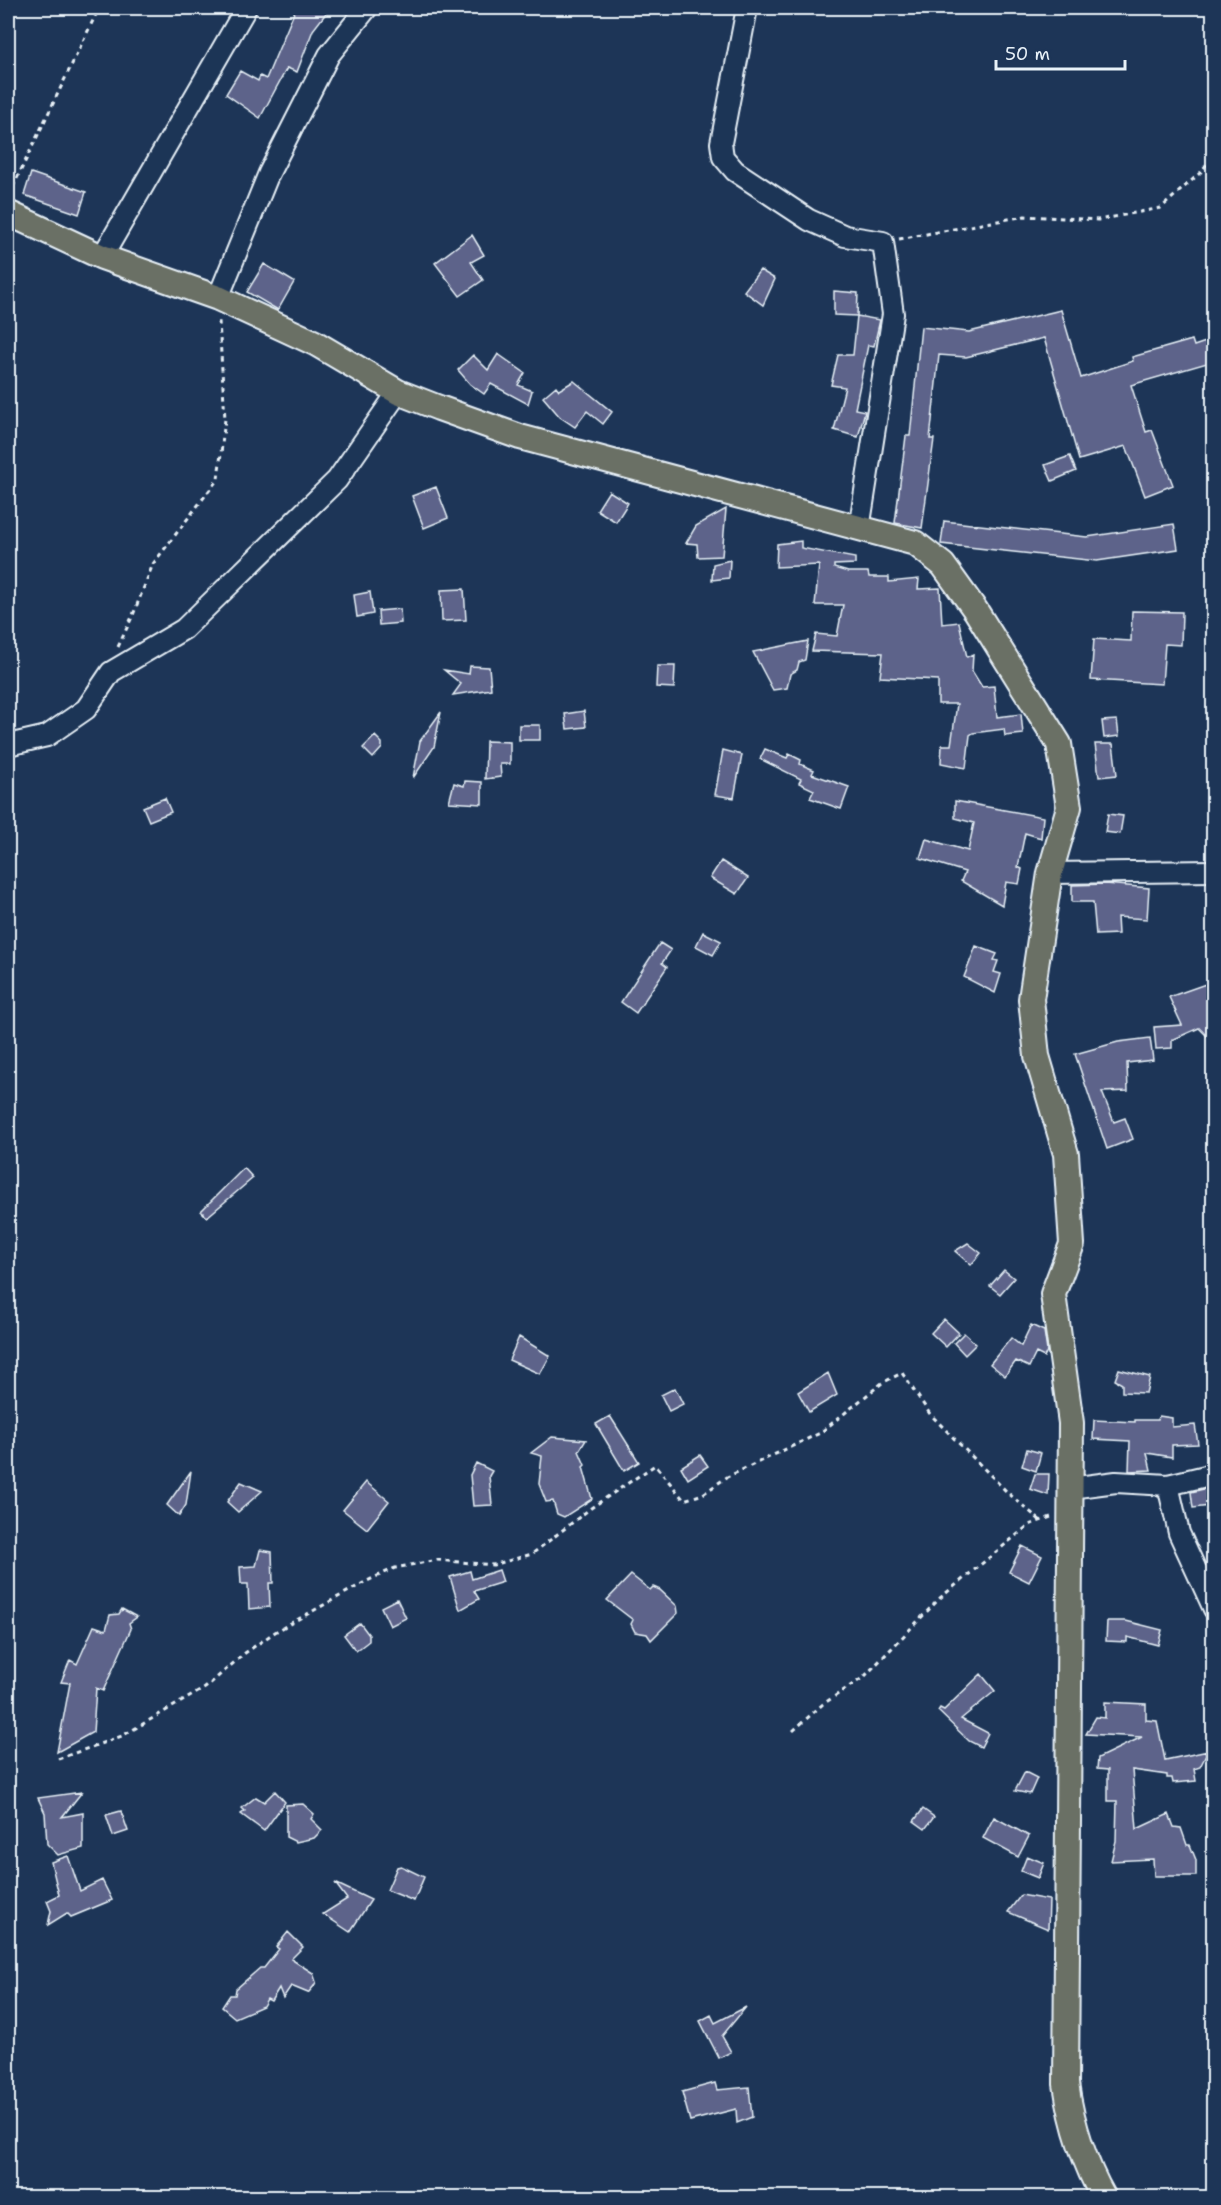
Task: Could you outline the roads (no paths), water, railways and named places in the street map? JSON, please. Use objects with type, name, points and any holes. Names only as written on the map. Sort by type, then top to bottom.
[{"type":"main road","points":[[8,213],[102,258],[218,298],[315,343],[398,392],[520,437],[915,543],[943,565],[976,611],[1059,744],[1069,807],[1050,873],[1031,999],[1037,1056],[1066,1154],[1072,1244],[1053,1294],[1071,1424],[1066,2084],[1072,2124],[1082,2152],[1104,2198]]},
{"type":"street","points":[[102,258],[246,8]]},
{"type":"street","points":[[218,298],[269,173],[324,65],[367,8]]},
{"type":"street","points":[[747,8],[721,143],[723,157],[735,171],[809,220],[845,236],[883,242],[893,314],[859,529]]},
{"type":"street","points":[[8,745],[47,736],[86,709],[111,672],[184,629],[337,480],[398,392]]},
{"type":"street","points":[[1050,873],[1214,871]]},
{"type":"street","points":[[1070,1494],[1116,1482],[1168,1485],[1214,1473]]},
{"type":"street","points":[[1168,1485],[1179,1533],[1214,1609]]}]
